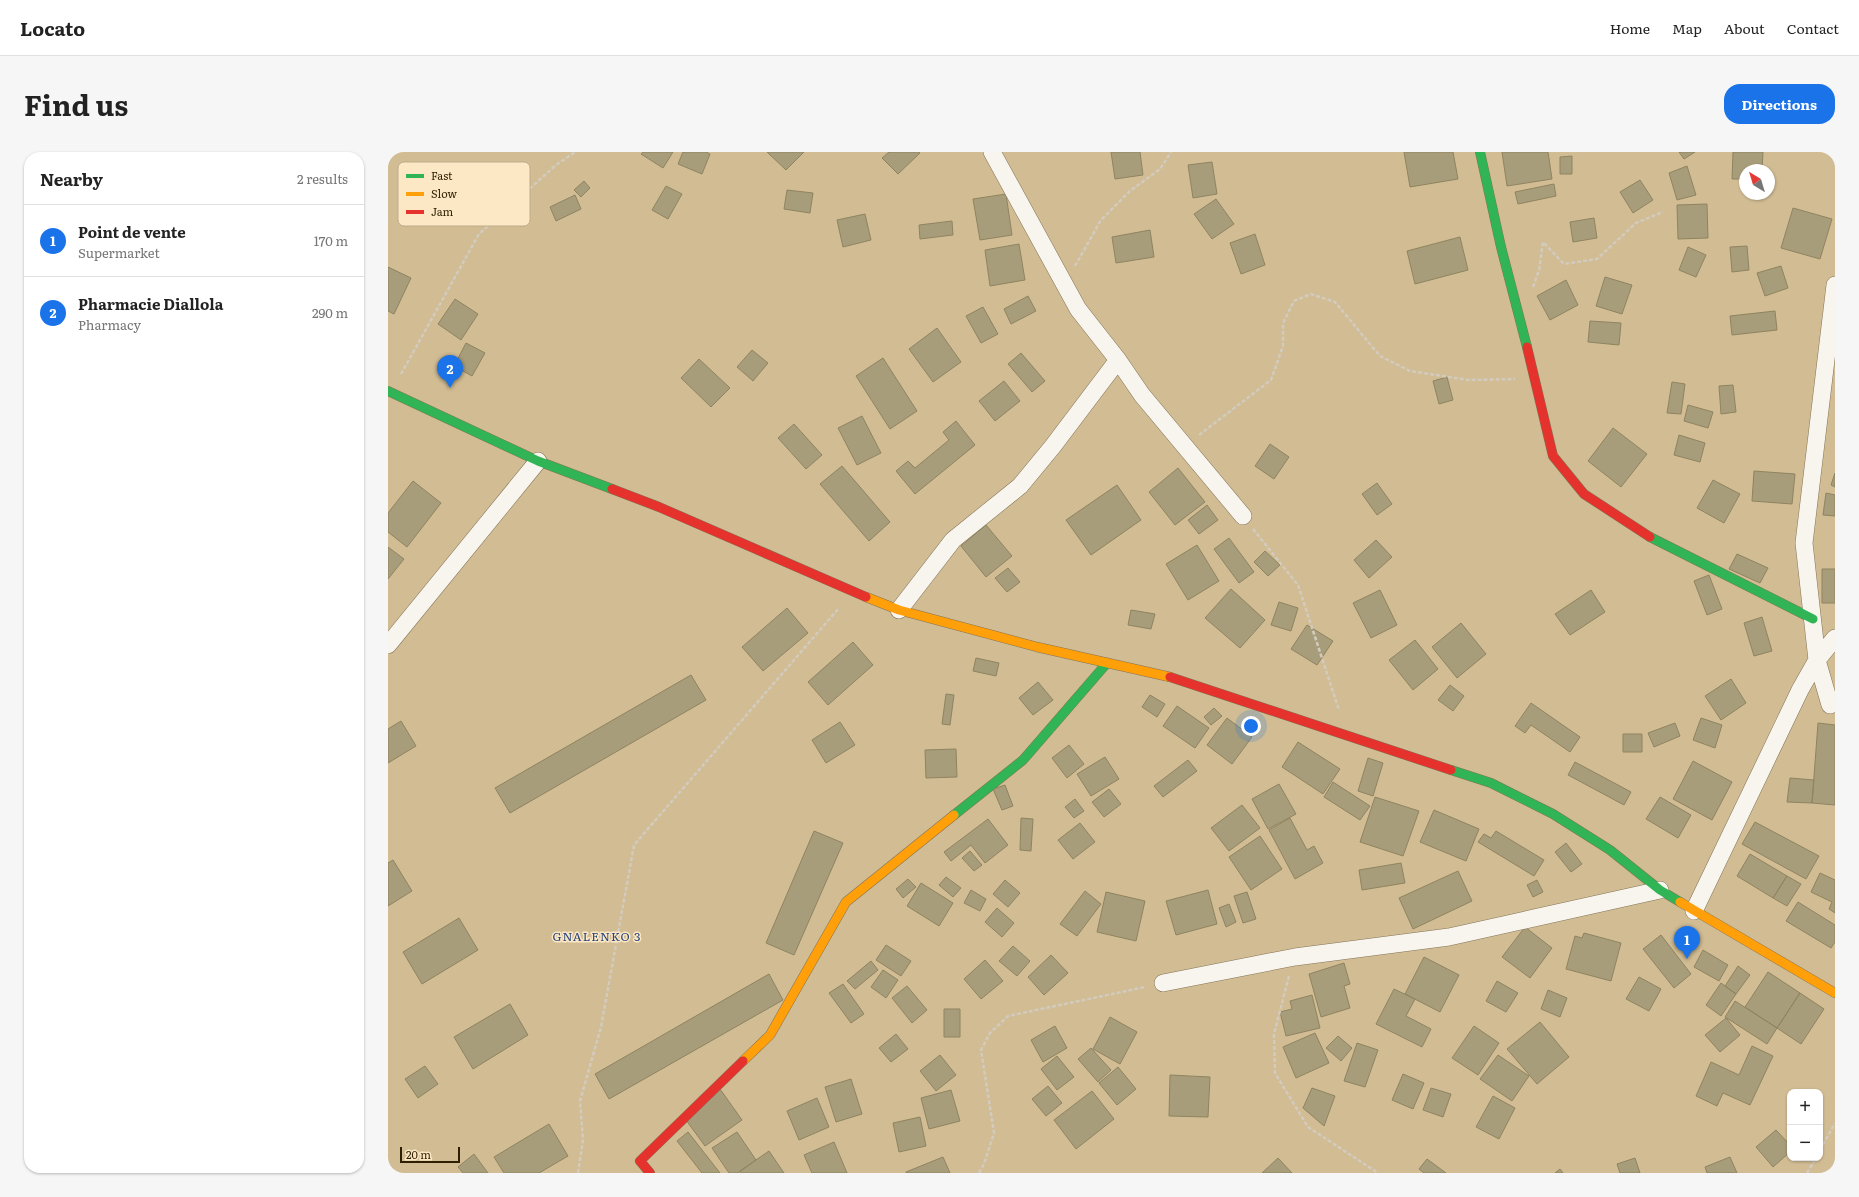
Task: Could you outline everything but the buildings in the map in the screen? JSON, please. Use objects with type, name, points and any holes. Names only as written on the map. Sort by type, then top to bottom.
[{"type":"main road","points":[[1480,152],[1515,299],[1536,378],[1553,456],[1584,494],[1656,541],[1813,618]]},
{"type":"main road","points":[[389,393],[538,461],[659,507],[853,592],[899,610],[1037,647],[1178,679],[1491,783],[1553,814],[1603,846],[1660,890],[1835,993]]},
{"type":"main road","points":[[650,1173],[640,1161],[770,1035],[846,902],[1023,760],[1107,663]]},
{"type":"street","points":[[992,152],[1078,309],[1118,360],[1142,396],[1243,516]]},
{"type":"street","points":[[1830,705],[1817,660],[1804,543],[1835,285]]},
{"type":"street","points":[[899,610],[953,540],[1020,486],[1053,446],[1118,360]]},
{"type":"street","points":[[388,645],[538,461]]},
{"type":"street","points":[[1694,911],[1797,697],[1817,660],[1835,638]]},
{"type":"street","points":[[1162,984],[1295,957],[1449,937],[1660,890]]},
{"type":"path","points":[[530,188],[556,165],[575,152]]},
{"type":"path","points":[[1065,284],[1101,220],[1130,191],[1160,169],[1171,152]]},
{"type":"path","points":[[1515,299],[1532,290],[1539,270],[1543,242],[1564,264],[1597,259],[1636,223],[1663,212]]},
{"type":"path","points":[[389,393],[479,234],[488,226]]},
{"type":"path","points":[[1184,446],[1271,380],[1283,346],[1283,323],[1294,301],[1311,294],[1334,302],[1380,356],[1410,371],[1469,380],[1536,378]]},
{"type":"path","points":[[1243,516],[1298,585],[1347,734]]},
{"type":"path","points":[[578,1173],[583,1140],[580,1101],[601,1027],[634,845],[853,592]]},
{"type":"path","points":[[1295,957],[1274,1034],[1275,1073],[1308,1127],[1378,1173]]},
{"type":"path","points":[[979,1173],[984,1164],[994,1133],[981,1050],[990,1032],[1008,1016],[1162,984]]},
{"type":"path","points":[[1823,1145],[1835,1123]]},
{"type":"path","points":[[1807,1173],[1814,1161]]},
{"type":"traffic: fast","points":[[1480,152],[1501,247],[1527,347]]},
{"type":"traffic: fast","points":[[388,391],[538,461],[612,489]]},
{"type":"traffic: fast","points":[[1650,537],[1813,619]]},
{"type":"traffic: fast","points":[[954,815],[1023,760],[1107,663]]},
{"type":"traffic: fast","points":[[1451,770],[1491,783],[1553,814],[1610,850],[1660,890],[1680,902]]},
{"type":"traffic: slow","points":[[866,597],[899,610],[1037,647],[1170,677]]},
{"type":"traffic: slow","points":[[743,1061],[770,1035],[846,902],[954,815]]},
{"type":"traffic: slow","points":[[1680,902],[1835,993]]},
{"type":"traffic: jam","points":[[1527,347],[1553,456],[1584,494],[1650,537]]},
{"type":"traffic: jam","points":[[612,489],[659,507],[866,597]]},
{"type":"traffic: jam","points":[[1170,677],[1451,770]]},
{"type":"traffic: jam","points":[[650,1173],[640,1161],[743,1061]]},
{"type":"place","name":"Pharmacie Diallola","points":[[450,388]]},
{"type":"place","name":"Point de vente","points":[[1687,959]]},
{"type":"district","name":"GNALENKO 3","points":[[597,937]]}]
